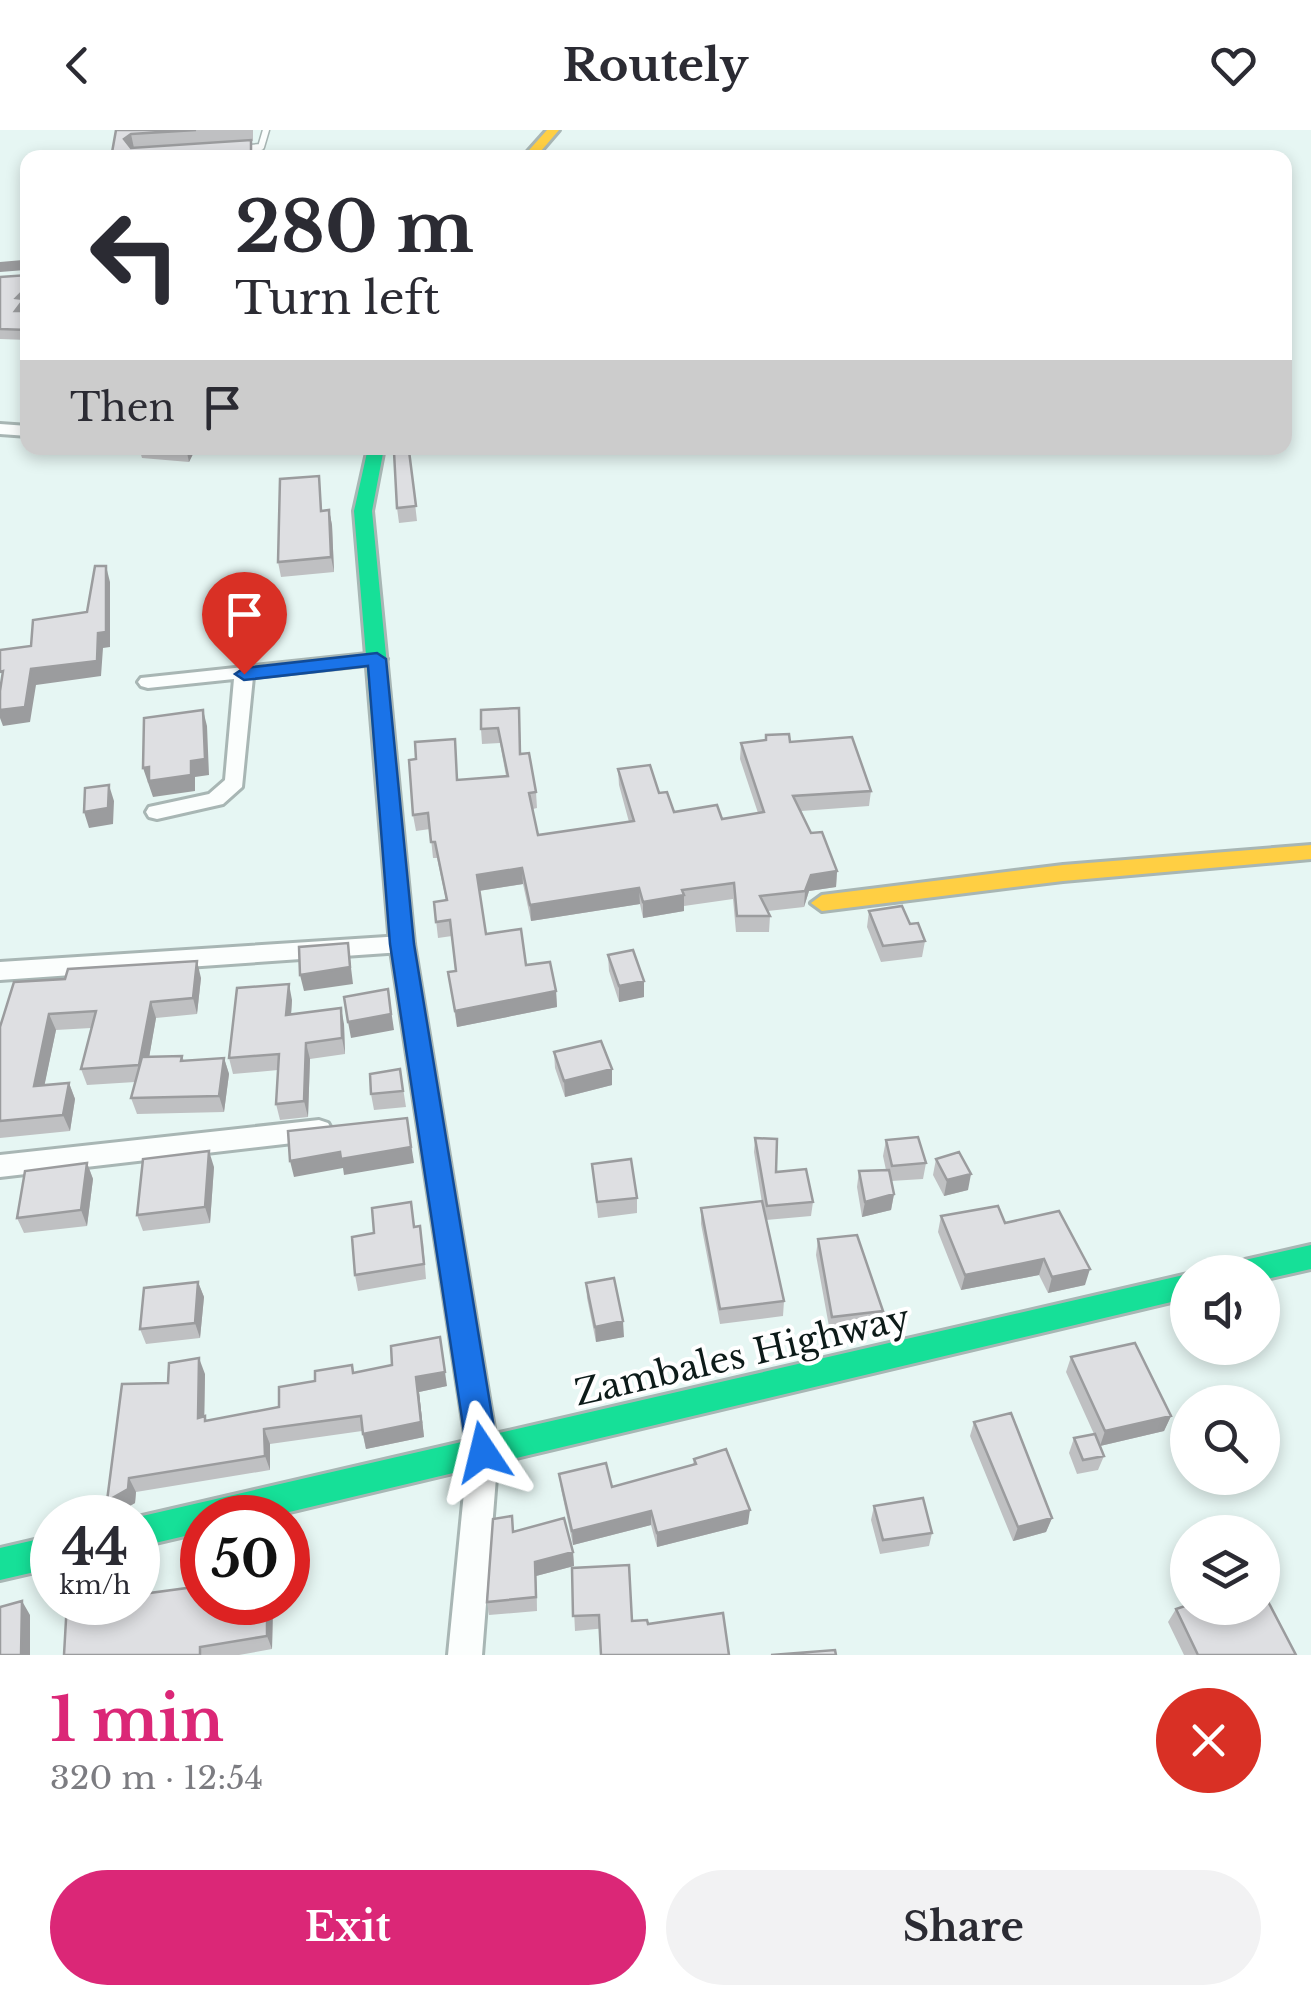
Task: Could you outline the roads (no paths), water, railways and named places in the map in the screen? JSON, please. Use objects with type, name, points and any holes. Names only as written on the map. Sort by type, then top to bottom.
[{"type":"main road","points":[[535,150],[553,130]]},
{"type":"main road","points":[[375,455],[363,511],[417,1119],[483,1452]]},
{"type":"main road","points":[[822,903],[1063,873],[1311,852]]},
{"type":"main road","points":[[1280,1264],[1311,1257]]},
{"type":"main road","name":"Zambales Highway","points":[[160,1527],[1170,1290]]},
{"type":"main road","points":[[0,1564],[30,1557]]},
{"type":"street","points":[[148,682],[377,659]]},
{"type":"street","points":[[157,812],[216,799],[235,782],[244,674]]},
{"type":"street","points":[[0,970],[402,944]]},
{"type":"street","points":[[0,1166],[349,1126]]},
{"type":"street","points":[[465,1655],[483,1452]]},
{"type":"lane","points":[[231,150],[261,146],[266,130]]}]
